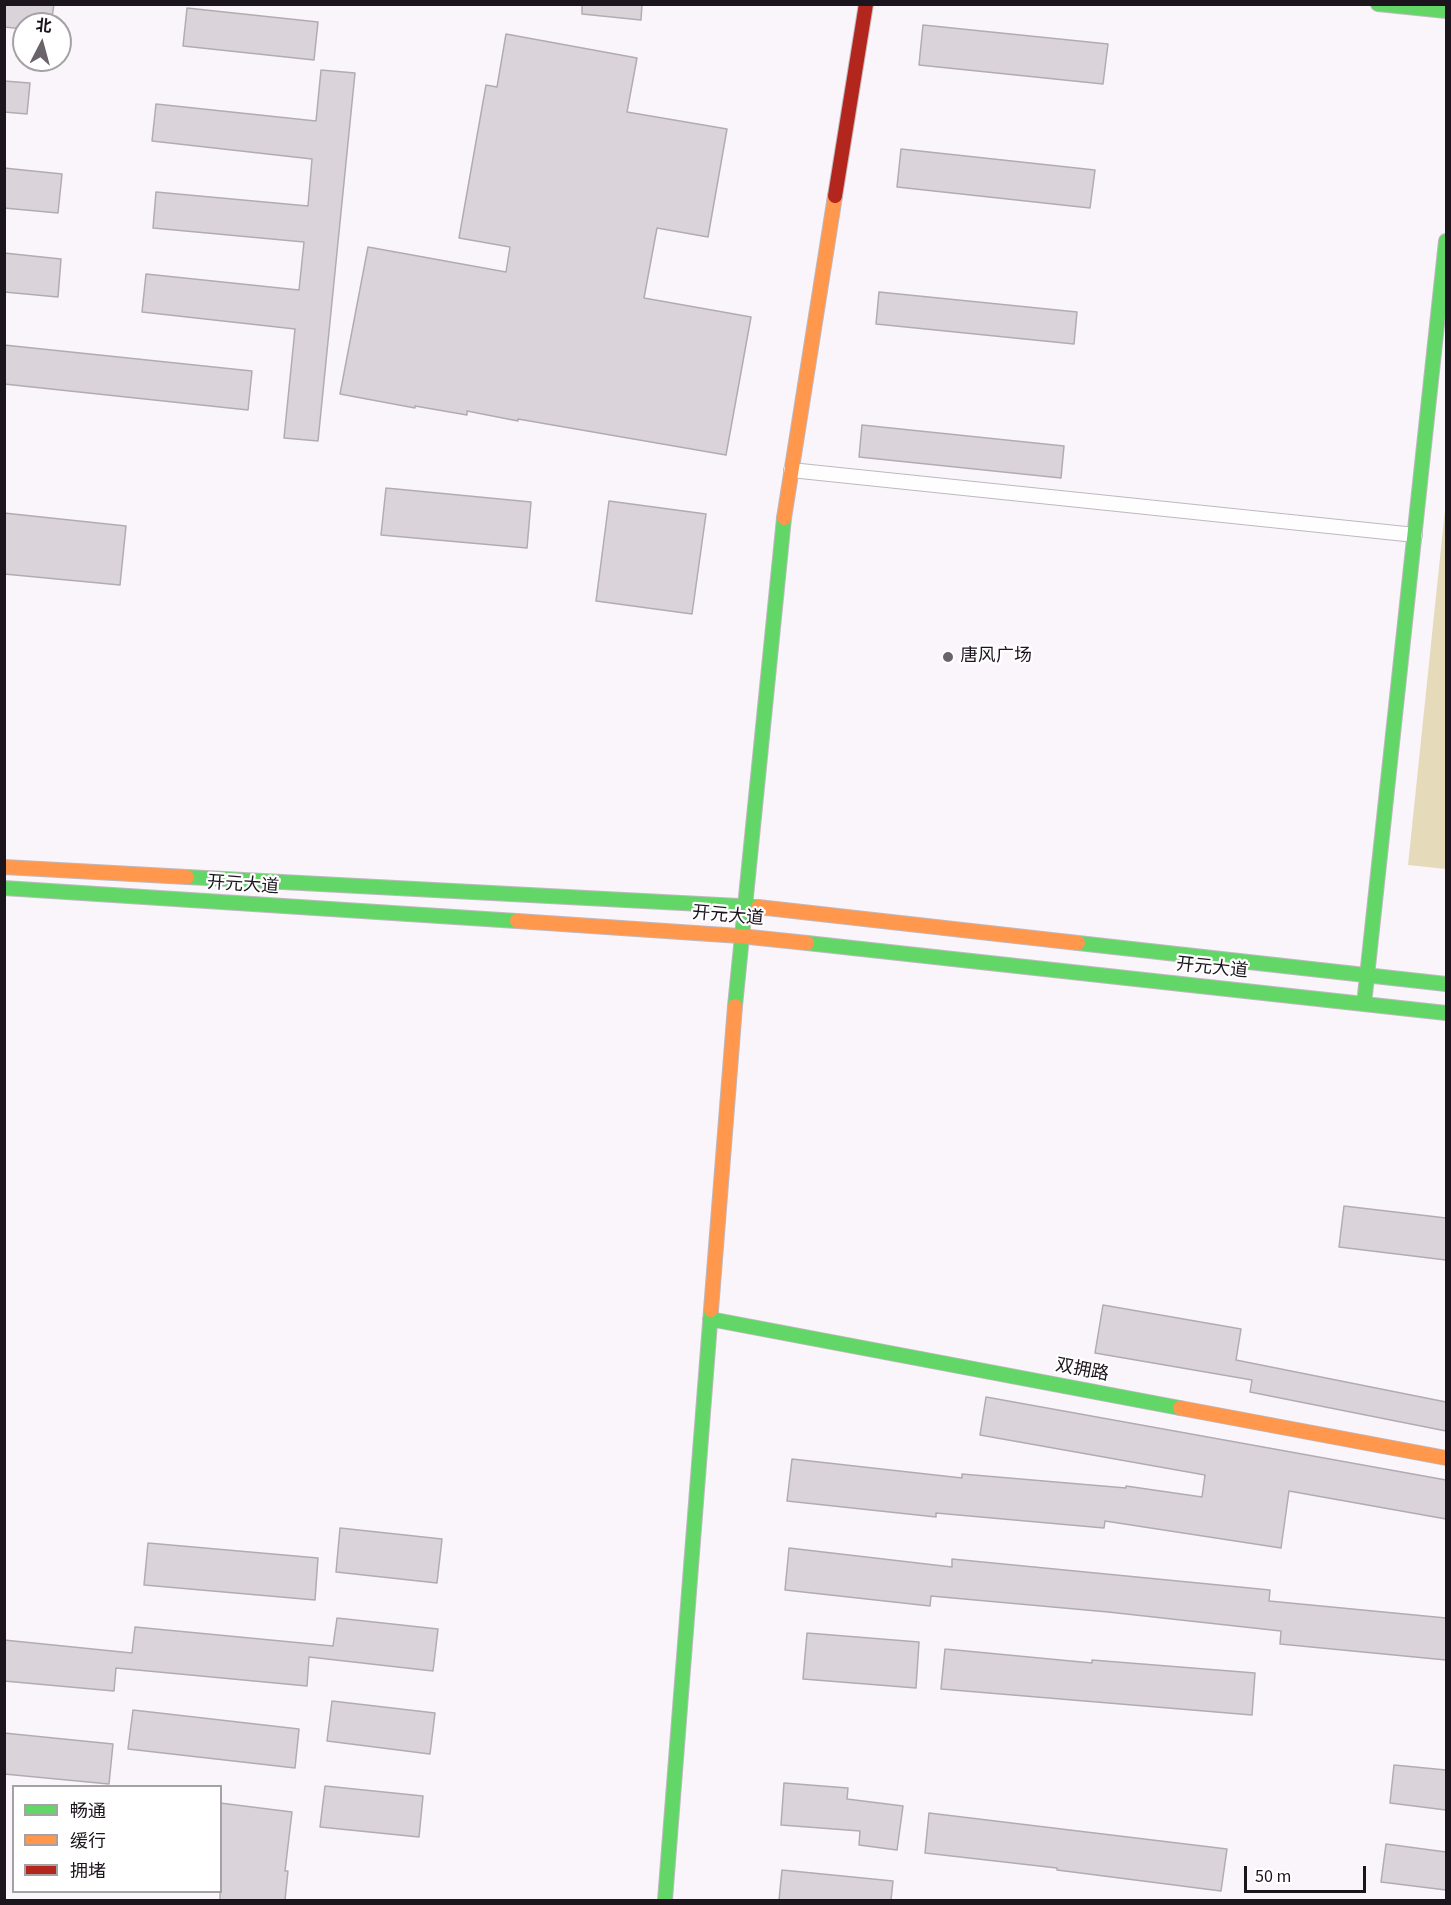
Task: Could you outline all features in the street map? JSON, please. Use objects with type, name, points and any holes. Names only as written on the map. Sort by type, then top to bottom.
[{"type":"main road","points":[[665,1900],[740,936],[791,470],[866,4]]},
{"type":"main road","points":[[1378,4],[1446,11]]},
{"type":"main road","points":[[1364,1004],[1415,536],[1443,308],[1446,240]]},
{"type":"main road","name":"开元大道","points":[[4,867],[745,906],[1446,984]]},
{"type":"main road","name":"开元大道","points":[[4,888],[740,936],[1446,1013]]},
{"type":"main road","name":"双拥路","points":[[710,1319],[1446,1458]]},
{"type":"street","points":[[791,470],[1415,536]]},
{"type":"shaded area","points":[[1446,500],[1446,869],[1408,865]]},
{"type":"building","points":[[4,4],[54,4],[53,12],[12,12],[12,28],[4,27]]},
{"type":"building","points":[[582,4],[642,4],[641,20],[582,14]]},
{"type":"building","points":[[187,8],[318,22],[314,60],[183,46]]},
{"type":"building","points":[[923,25],[1108,44],[1103,84],[919,65]]},
{"type":"building","points":[[506,34],[637,58],[627,112],[727,129],[708,237],[657,228],[644,298],[751,317],[726,455],[518,419],[518,421],[467,411],[467,415],[415,406],[415,408],[340,394],[368,247],[506,272],[510,247],[459,238],[486,85],[497,87]]},
{"type":"building","points":[[321,70],[355,73],[318,441],[284,438],[295,329],[142,312],[146,274],[299,290],[304,242],[153,228],[156,192],[308,206],[312,159],[152,141],[156,104],[316,121]]},
{"type":"building","points":[[4,81],[30,83],[27,114],[4,112]]},
{"type":"building","points":[[901,149],[1095,170],[1090,208],[897,187]]},
{"type":"building","points":[[4,168],[62,174],[58,213],[4,208]]},
{"type":"building","points":[[4,253],[61,259],[58,297],[4,292]]},
{"type":"building","points":[[879,292],[1077,312],[1074,344],[876,324]]},
{"type":"building","points":[[4,345],[252,371],[248,410],[4,384]]},
{"type":"building","points":[[862,425],[1064,446],[1061,478],[859,457]]},
{"type":"building","points":[[386,488],[531,502],[527,548],[381,535]]},
{"type":"building","points":[[609,501],[706,514],[692,614],[596,601]]},
{"type":"building","points":[[4,513],[126,526],[120,585],[4,574]]},
{"type":"building","points":[[1344,1206],[1446,1218],[1446,1260],[1339,1247]]},
{"type":"building","points":[[1103,1305],[1241,1329],[1236,1360],[1446,1402],[1446,1431],[1250,1392],[1252,1380],[1095,1353]]},
{"type":"building","points":[[986,1397],[1446,1480],[1446,1519],[1289,1491],[1281,1548],[1105,1521],[1104,1528],[936,1513],[936,1517],[787,1501],[792,1459],[962,1478],[962,1474],[1126,1488],[1126,1486],[1202,1497],[1205,1475],[980,1435]]},
{"type":"building","points":[[340,1528],[442,1539],[437,1583],[336,1572]]},
{"type":"building","points":[[148,1543],[318,1558],[315,1600],[144,1585]]},
{"type":"building","points":[[789,1548],[952,1567],[952,1559],[1270,1590],[1269,1601],[1446,1618],[1446,1660],[1280,1644],[1281,1631],[1108,1612],[931,1596],[930,1606],[785,1590]]},
{"type":"building","points":[[337,1618],[438,1629],[433,1671],[309,1657],[307,1686],[116,1668],[114,1691],[4,1681],[4,1640],[132,1653],[135,1627],[333,1646]]},
{"type":"building","points":[[807,1633],[919,1642],[916,1688],[803,1679]]},
{"type":"building","points":[[945,1649],[1092,1663],[1092,1660],[1255,1673],[1252,1715],[941,1689]]},
{"type":"building","points":[[332,1701],[435,1713],[430,1754],[327,1741]]},
{"type":"building","points":[[133,1710],[299,1729],[295,1768],[128,1749]]},
{"type":"building","points":[[4,1733],[113,1744],[109,1784],[4,1774]]},
{"type":"building","points":[[1394,1765],[1446,1770],[1446,1810],[1390,1803]]},
{"type":"building","points":[[784,1783],[848,1788],[847,1799],[903,1806],[897,1850],[859,1845],[860,1831],[781,1825]]},
{"type":"building","points":[[325,1786],[423,1796],[419,1837],[320,1827]]},
{"type":"building","points":[[222,1803],[292,1812],[285,1871],[288,1871],[285,1900],[220,1900],[220,1893],[222,1893]]},
{"type":"building","points":[[929,1813],[1227,1849],[1221,1891],[1057,1870],[1057,1868],[925,1853]]},
{"type":"building","points":[[1386,1844],[1446,1852],[1446,1890],[1381,1882]]},
{"type":"building","points":[[782,1870],[893,1881],[891,1900],[779,1900]]},
{"type":"traffic: fast","points":[[1378,4],[1446,11]]},
{"type":"traffic: fast","points":[[1364,1004],[1446,241]]},
{"type":"traffic: fast","points":[[735,1006],[784,518]]},
{"type":"traffic: fast","points":[[187,877],[758,907]]},
{"type":"traffic: fast","points":[[4,888],[517,921]]},
{"type":"traffic: fast","points":[[807,943],[1446,1013]]},
{"type":"traffic: fast","points":[[1078,943],[1446,984]]},
{"type":"traffic: fast","points":[[665,1900],[711,1310]]},
{"type":"traffic: fast","points":[[710,1319],[1180,1408]]},
{"type":"traffic: slow","points":[[784,518],[835,196]]},
{"type":"traffic: slow","points":[[4,867],[187,877]]},
{"type":"traffic: slow","points":[[758,907],[1078,943]]},
{"type":"traffic: slow","points":[[517,921],[740,936],[807,943]]},
{"type":"traffic: slow","points":[[711,1310],[735,1006]]},
{"type":"traffic: slow","points":[[1180,1408],[1446,1458]]},
{"type":"traffic: jam","points":[[835,196],[866,4]]},
{"type":"place","name":"唐风广场","points":[[948,657]]}]
